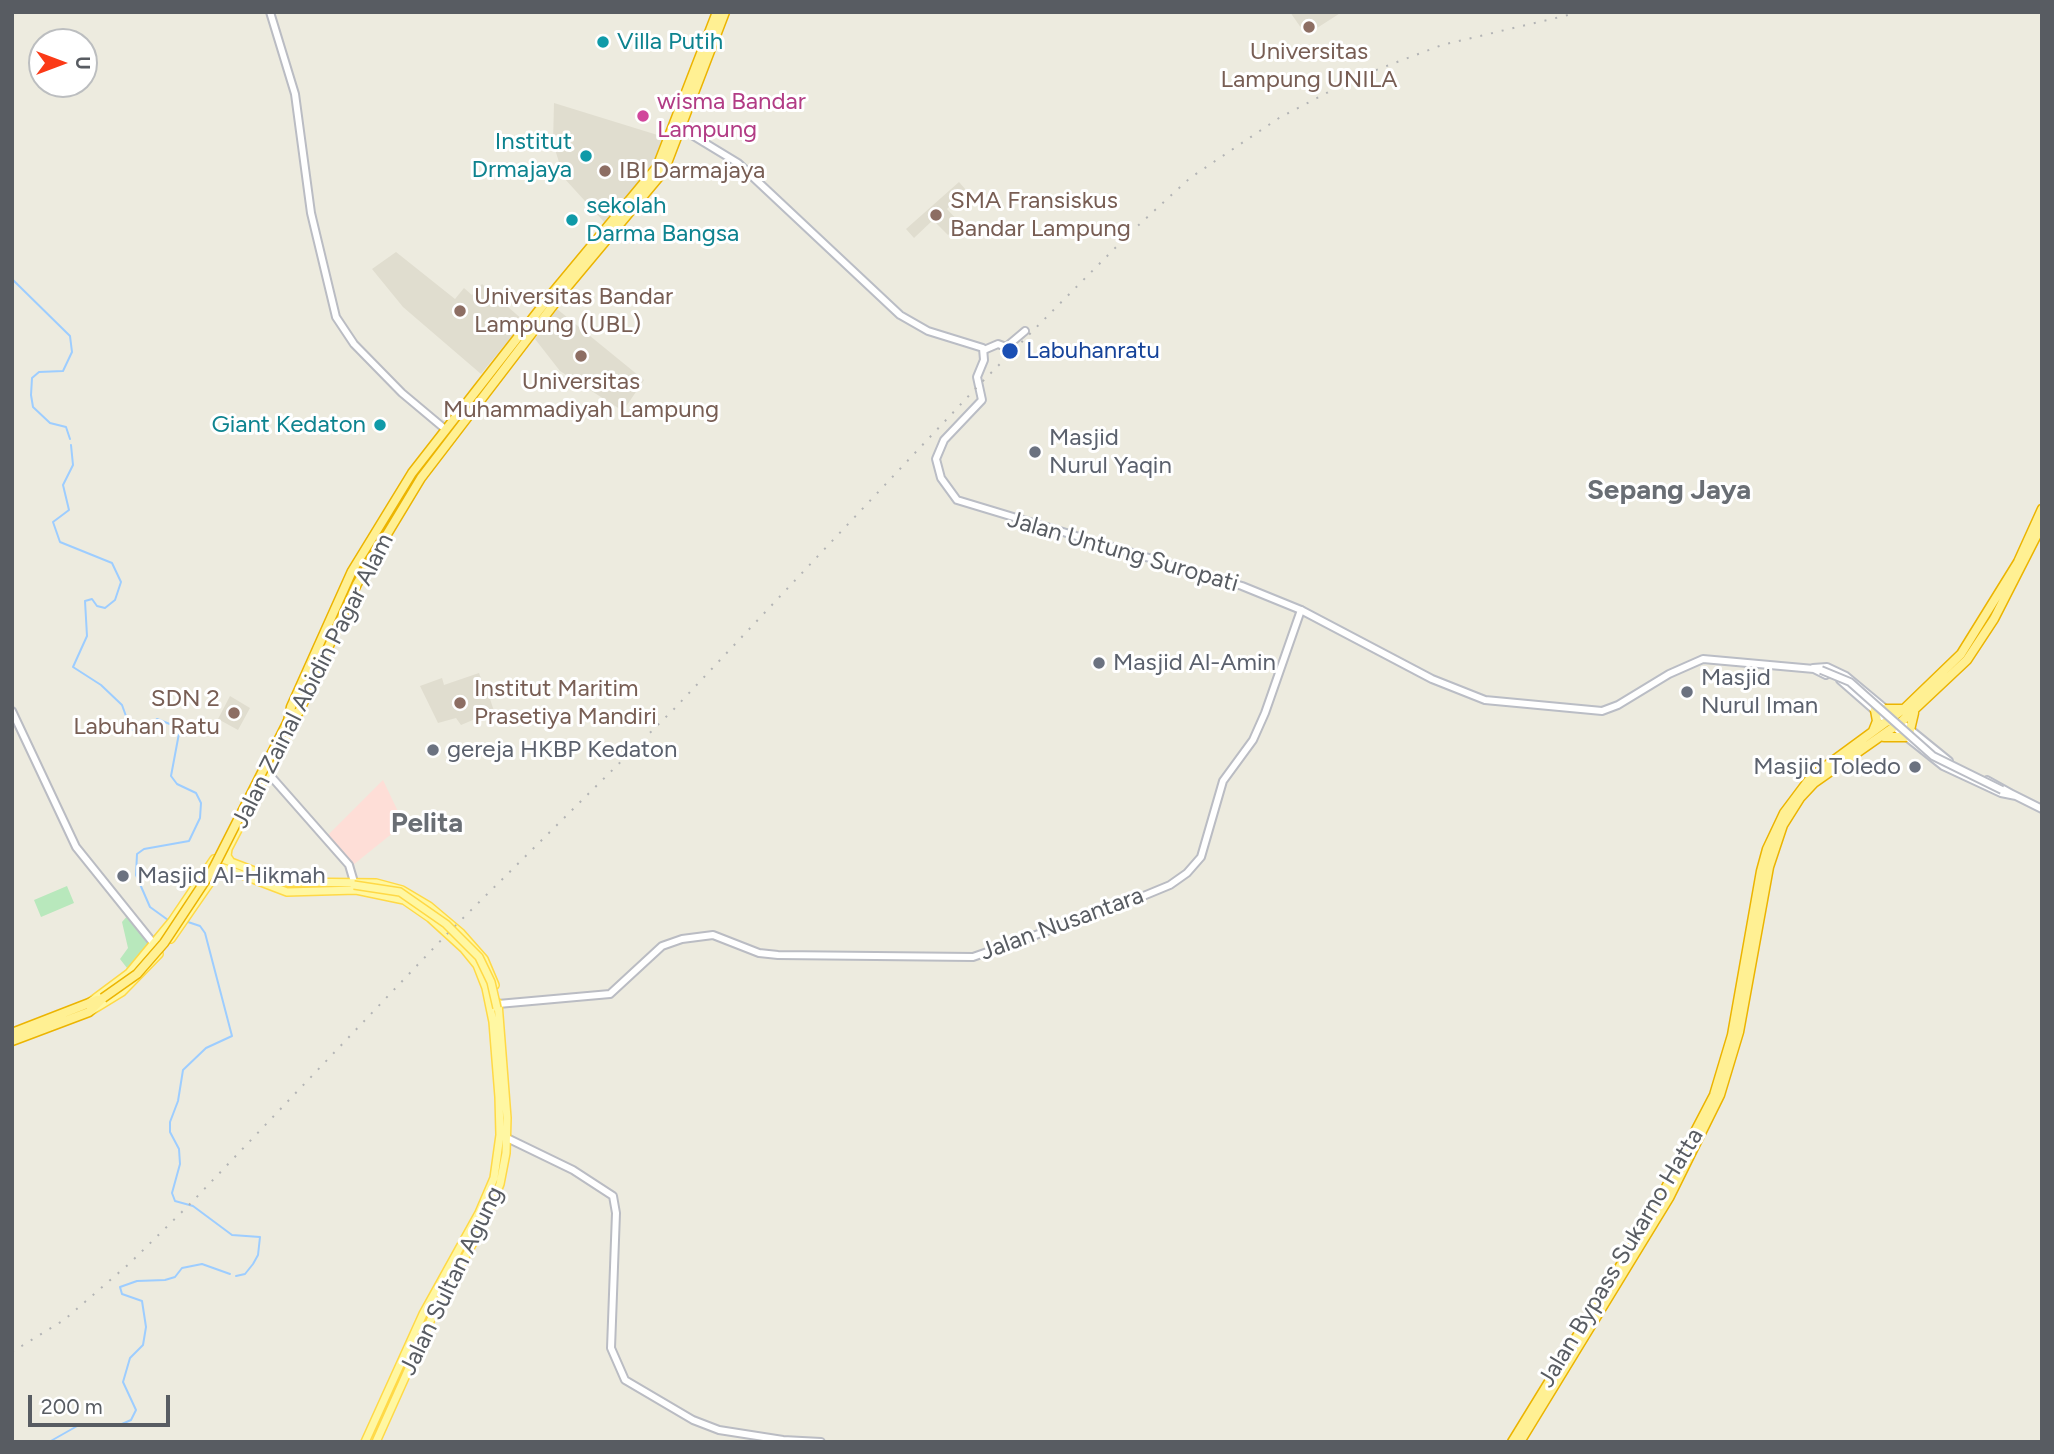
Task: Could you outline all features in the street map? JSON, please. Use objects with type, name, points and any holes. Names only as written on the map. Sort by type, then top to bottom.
[{"type":"highway","name":"Jalan Zainal Abidin Pagar Alam","points":[[292,714],[357,584],[414,488],[490,384],[657,167],[690,96],[721,14]]},
{"type":"highway","name":"Jalan Zainal Abidin Pagar Alam","points":[[292,714],[372,536],[445,429],[611,228],[664,171],[682,129],[690,96]]},
{"type":"highway","points":[[1916,710],[1908,734],[1875,736],[1877,721],[1905,708],[1941,677],[1979,629],[2018,562],[2042,509]]},
{"type":"highway","name":"Jalan Bypass Sukarno Hatta","points":[[1512,1442],[1652,1214],[1714,1095],[1732,1035],[1756,912],[1778,838],[1800,798],[1814,783],[1875,736],[1889,717],[1916,710],[1966,660],[1994,619],[2042,525]]},
{"type":"highway","points":[[12,1041],[91,1006],[137,974],[164,943],[213,869],[292,714]]},
{"type":"highway","name":"Jalan Bypass Sukarno Hatta","points":[[1520,1442],[1669,1198],[1715,1107],[1739,1032],[1756,912]]},
{"type":"highway","points":[[12,1033],[91,1006]]},
{"type":"main road","name":"Jalan Zainal Abidin Pagar Alam","points":[[91,1006],[129,973],[194,890],[268,773],[292,714]]},
{"type":"main road","name":"Jalan Zainal Abidin Pagar Alam","points":[[231,863],[227,853],[234,830],[292,714]]},
{"type":"main road","name":"Jalan Sultan Agung","points":[[214,860],[223,859],[283,882],[352,885],[393,896],[433,915],[484,959],[493,977],[496,1007]]},
{"type":"main road","name":"Jalan Sultan Agung","points":[[201,896],[218,870],[225,868],[287,892],[352,885]]},
{"type":"main road","points":[[352,885],[400,895],[444,927],[477,960],[496,1007],[497,1022]]},
{"type":"main road","points":[[194,890],[193,898],[201,896]]},
{"type":"main road","points":[[91,1006],[100,1007],[142,975],[201,896]]},
{"type":"main road","name":"Jalan Sultan Agung","points":[[376,1442],[428,1315],[496,1199],[504,1169],[507,1138],[497,1022],[477,965],[433,915]]},
{"type":"main road","points":[[169,925],[176,925],[177,930]]},
{"type":"main road","name":"Jalan Sultan Agung","points":[[365,1442],[494,1178],[500,1135],[497,1022]]},
{"type":"main road","points":[[376,1416],[385,1420]]},
{"type":"street","points":[[270,12],[292,83],[311,213],[336,317],[354,344],[445,429]]},
{"type":"street","points":[[682,129],[738,163],[900,315],[928,331],[978,345],[984,350],[998,344],[1006,346],[1025,331]]},
{"type":"street","name":"Jalan Untung Suropati","points":[[984,350],[984,360],[976,377],[982,400],[944,440],[936,459],[941,478],[957,500],[1214,576],[1301,610],[1469,695],[1514,705],[1609,709],[1703,659],[1815,669],[1823,666],[1840,672],[1908,734],[1944,758],[2016,796]]},
{"type":"street","name":"Jalan Nusantara","points":[[496,1007],[610,994],[662,946],[682,939],[713,935],[759,953],[778,955],[973,957],[1170,885],[1194,867],[1204,850],[1223,781],[1253,740],[1301,610]]},
{"type":"street","points":[[1815,669],[1841,676],[1855,685],[1933,756],[2042,809]]},
{"type":"street","points":[[12,711],[76,847],[154,944]]},
{"type":"street","points":[[268,773],[349,866],[352,885]]},
{"type":"street","points":[[507,1138],[573,1170],[613,1196],[616,1213],[611,1348],[625,1380],[693,1420],[719,1430],[769,1438],[821,1442]]},
{"type":"shaded area","name":"Universitas Lampung UNILA","points":[[1290,12],[1342,12],[1306,35]]},
{"type":"shaded area","name":"IBI Darmajaya","points":[[554,103],[664,137],[654,163],[605,223],[564,178],[553,143]]},
{"type":"shaded area","name":"SMA Fransiskus Bandar Lampung","points":[[959,182],[966,190],[947,209],[960,223],[948,235],[933,220],[914,238],[906,229]]},
{"type":"shaded area","name":"Universitas Bandar Lampung (UBL)","points":[[396,252],[455,299],[464,288],[472,295],[482,284],[524,321],[481,374],[403,307],[372,269]]},
{"type":"shaded area","name":"Universitas Muhammadiyah Lampung","points":[[557,309],[644,380],[623,411],[560,371],[535,339]]},
{"type":"shaded area","name":"Institut Maritim Prasetiya Mandiri","points":[[479,673],[485,689],[500,683],[503,689],[489,696],[494,711],[461,725],[456,718],[438,723],[420,686],[442,678],[444,685]]},
{"type":"shaded area","name":"SDN 2 Labuhan Ratu","points":[[230,696],[250,708],[238,730],[218,719]]},
{"type":"shaded area","points":[[383,780],[404,824],[353,865],[327,836]]},
{"type":"green space","points":[[67,886],[74,903],[41,917],[34,900]]},
{"type":"green space","points":[[129,914],[151,942],[127,968],[120,959],[128,948],[122,922]]},
{"type":"waterway","points":[[12,279],[70,336],[72,352],[63,371],[39,372],[32,378],[31,395],[33,407],[50,423],[66,427],[70,439]]},
{"type":"waterway","points":[[71,445],[73,465],[63,485],[69,510],[53,522],[60,542],[112,563],[121,582],[115,600],[105,608],[97,606],[92,599],[85,601],[87,636],[73,667],[101,685],[122,705],[131,730],[148,730],[157,719],[180,728],[171,776],[177,784],[196,793],[201,803],[200,818],[189,841],[144,849],[137,854],[136,875],[150,907],[168,920]]},
{"type":"waterway","points":[[188,922],[200,926],[205,933],[232,1036],[206,1048],[183,1070],[178,1101],[170,1122],[170,1132],[179,1149],[180,1164],[172,1193],[175,1201],[193,1206],[232,1235],[260,1237],[258,1255],[253,1264],[245,1274],[236,1276]]},
{"type":"waterway","points":[[49,1442],[79,1425],[122,1424],[131,1420],[136,1410],[123,1382],[130,1358],[143,1345],[146,1327],[142,1301],[122,1294],[120,1287],[137,1281],[165,1280],[175,1277],[182,1268],[202,1264],[230,1274]]},
{"type":"railway","points":[[12,1352],[64,1320],[130,1263],[192,1202],[447,934],[674,709],[978,386],[1130,233],[1190,178],[1279,118],[1355,78],[1442,45],[1581,12]]},
{"type":"place","name":"Universitas Lampung UNILA","points":[[1309,27]]},
{"type":"place","name":"Villa Putih","points":[[603,42]]},
{"type":"place","name":"wisma Bandar Lampung","points":[[643,116]]},
{"type":"place","name":"Institut Drmajaya","points":[[586,156]]},
{"type":"place","name":"IBI Darmajaya","points":[[605,171]]},
{"type":"place","name":"SMA Fransiskus Bandar Lampung","points":[[936,215]]},
{"type":"place","name":"sekolah Darma Bangsa","points":[[572,220]]},
{"type":"place","name":"Universitas Bandar Lampung (UBL)","points":[[460,311]]},
{"type":"place","name":"Labuhanratu","points":[[1010,351]]},
{"type":"place","name":"Universitas Muhammadiyah Lampung","points":[[581,356]]},
{"type":"place","name":"Giant Kedaton","points":[[380,425]]},
{"type":"place","name":"Masjid Nurul Yaqin","points":[[1035,452]]},
{"type":"place","name":"Masjid Al-Amin","points":[[1099,663]]},
{"type":"place","name":"Masjid Nurul Iman","points":[[1687,692]]},
{"type":"place","name":"Institut Maritim Prasetiya Mandiri","points":[[460,703]]},
{"type":"place","name":"SDN 2 Labuhan Ratu","points":[[234,713]]},
{"type":"place","name":"gereja HKBP Kedaton","points":[[433,750]]},
{"type":"place","name":"Masjid Toledo","points":[[1915,767]]},
{"type":"place","name":"Masjid Al-Hikmah","points":[[123,876]]},
{"type":"district","name":"Sepang Jaya","points":[[1669,491]]},
{"type":"district","name":"Pelita","points":[[427,824]]}]
